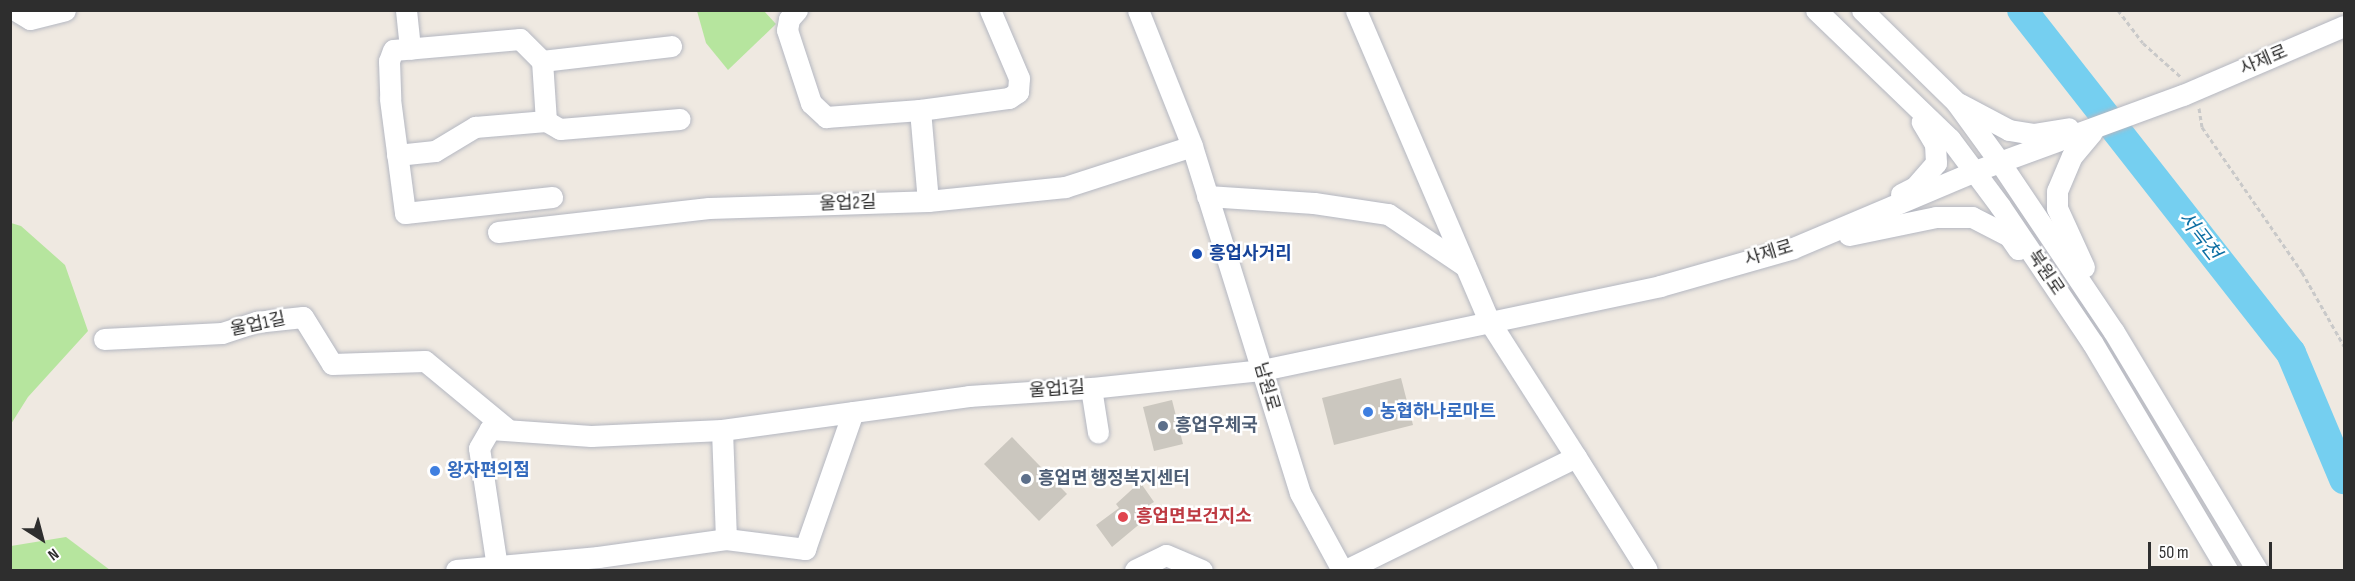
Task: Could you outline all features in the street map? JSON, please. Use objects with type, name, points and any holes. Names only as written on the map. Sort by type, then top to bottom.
[{"type":"street","points":[[15,10],[30,19],[64,10]]},
{"type":"street","points":[[406,10],[410,49]]},
{"type":"street","points":[[796,10],[789,19],[787,30],[811,103],[826,117],[920,110],[1009,98],[1018,92],[1019,78],[990,10]]},
{"type":"street","name":"남원로","points":[[1138,10],[1192,146],[1300,493],[1344,570]]},
{"type":"street","points":[[1356,10],[1489,321],[1647,570]]},
{"type":"street","name":"북원로","points":[[1816,10],[1950,139],[1974,171],[2093,344],[2227,570]]},
{"type":"street","name":"북원로","points":[[1862,10],[1956,102],[2001,164],[2114,332],[2257,570]]},
{"type":"street","name":"사제로","points":[[1262,370],[1660,286],[1793,248],[1974,171],[2001,164],[2190,93],[2344,26]]},
{"type":"street","points":[[546,121],[542,61],[520,39],[393,51],[389,61],[397,155],[405,213],[552,197]]},
{"type":"street","points":[[542,61],[671,46]]},
{"type":"street","points":[[1793,248],[1915,187],[1936,163],[1935,144],[1928,128],[1868,60]]},
{"type":"street","points":[[1956,102],[2009,130],[2022,132],[2070,128],[2093,130]]},
{"type":"street","points":[[920,110],[928,201]]},
{"type":"street","points":[[444,129],[546,121],[560,129],[680,119]]},
{"type":"street","points":[[397,155],[435,151],[475,127]]},
{"type":"street","points":[[2093,130],[2072,156],[2060,183],[2057,208],[2073,248],[2108,309],[2114,332]]},
{"type":"street","name":"울업2길","points":[[498,232],[709,208],[928,201],[1065,187],[1192,146]]},
{"type":"street","points":[[1208,196],[1314,203],[1388,214],[1465,266]]},
{"type":"street","points":[[1793,248],[1936,217],[1972,217],[2009,236],[2093,344]]},
{"type":"street","name":"울업1길","points":[[104,339],[222,333],[256,322],[303,317],[332,364],[425,361],[506,428],[540,434],[591,436],[722,430],[969,396],[1091,388],[1262,370]]},
{"type":"street","points":[[1091,388],[1098,432]]},
{"type":"street","points":[[456,570],[598,564],[726,539],[805,549],[853,412]]},
{"type":"street","points":[[497,567],[479,448],[490,429],[506,428]]},
{"type":"street","points":[[722,430],[726,539]]},
{"type":"street","points":[[1344,570],[1576,457]]},
{"type":"street","points":[[1135,570],[1166,555],[1202,570]]},
{"type":"path","points":[[2118,10],[2143,42],[2190,93],[2202,127],[2301,272],[2344,346]]},
{"type":"green space","points":[[697,11],[764,11],[776,24],[728,70],[706,43]]},
{"type":"green space","points":[[11,223],[21,226],[65,265],[88,331],[28,397],[11,424]]},
{"type":"green space","points":[[66,537],[110,570],[11,570],[11,546]]},
{"type":"building","name":"농협하나로마트","points":[[1401,378],[1413,425],[1334,445],[1322,398]]},
{"type":"building","name":"흥업우체국","points":[[1172,400],[1183,444],[1154,451],[1143,407]]},
{"type":"building","name":"흥업면 행정복지센터","points":[[1012,437],[1067,494],[1039,521],[984,464]]},
{"type":"building","name":"흥업면보건지소","points":[[1140,482],[1154,502],[1149,505],[1154,512],[1112,547],[1096,525],[1119,508],[1116,504]]},
{"type":"waterway","name":"서곡천","points":[[2022,10],[2291,353],[2344,479]]},
{"type":"place","name":"흥업사거리","points":[[1197,254]]},
{"type":"place","name":"농협하나로마트","points":[[1368,412]]},
{"type":"place","name":"흥업우체국","points":[[1163,426]]},
{"type":"place","name":"왕자편의점","points":[[435,471]]},
{"type":"place","name":"흥업면 행정복지센터","points":[[1026,479]]},
{"type":"place","name":"흥업면보건지소","points":[[1123,517]]}]
